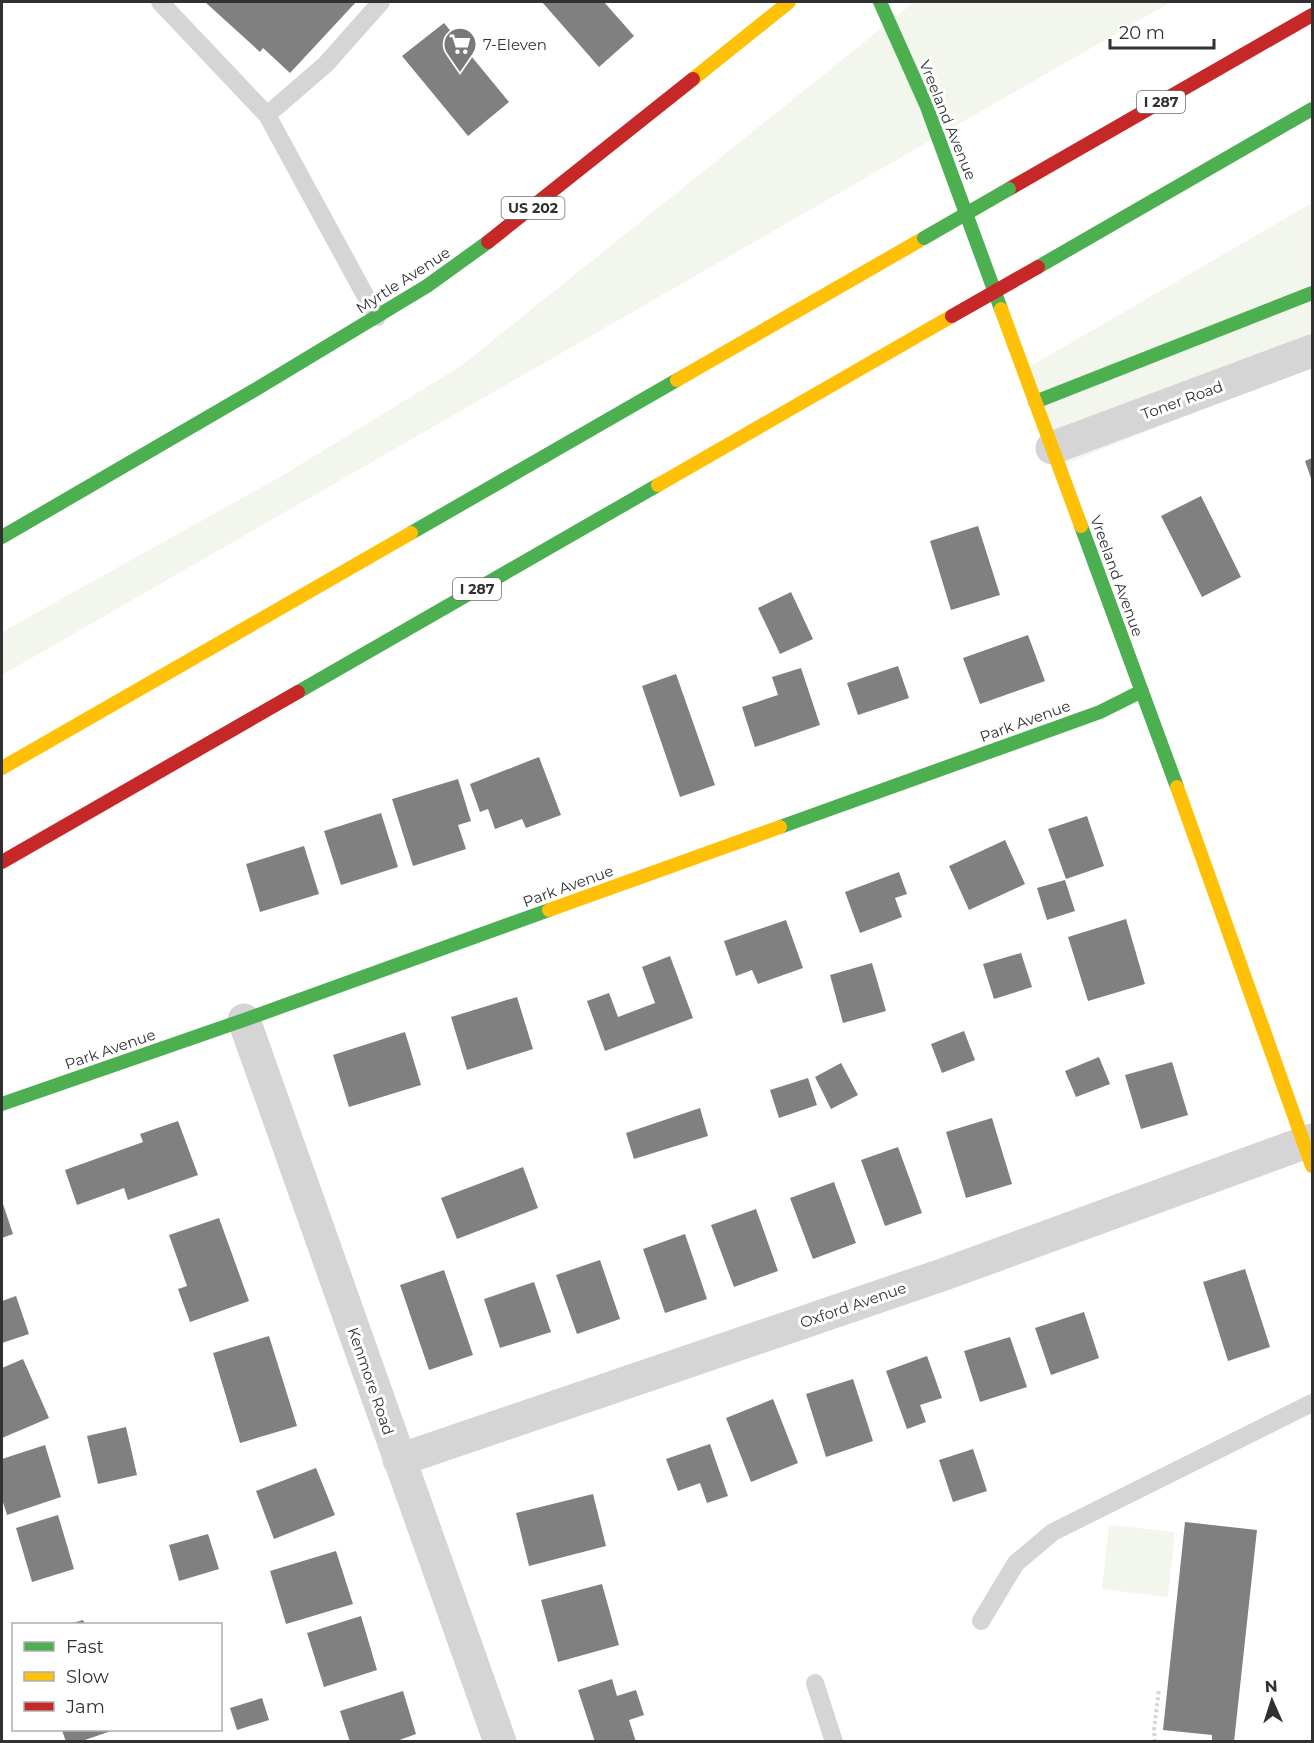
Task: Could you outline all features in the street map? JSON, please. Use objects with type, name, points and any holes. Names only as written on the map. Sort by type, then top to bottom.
[{"type":"main road","name":"Myrtle Avenue","points":[[2,537],[427,286],[510,226],[789,2]]},
{"type":"main road","name":"Vreeland Avenue","points":[[880,2],[927,107],[1310,1149]]},
{"type":"main road","name":"I 287","points":[[2,768],[1312,15]]},
{"type":"main road","name":"I 287","points":[[2,862],[1312,110]]},
{"type":"main road","points":[[1035,402],[1312,293]]},
{"type":"main road","name":"Park Avenue","points":[[2,1104],[244,1020],[1100,712],[1142,691]]},
{"type":"street","name":"Toner Road","points":[[1052,448],[1312,351]]},
{"type":"street","name":"Kenmore Road","points":[[244,1020],[500,1742]]},
{"type":"street","name":"Oxford Avenue","points":[[399,1460],[1310,1149]]},
{"type":"lane","points":[[160,2],[267,115],[377,317]]},
{"type":"lane","points":[[267,115],[326,64],[381,2]]},
{"type":"lane","points":[[981,1621],[1016,1563],[1053,1532],[1312,1403]]},
{"type":"lane","points":[[815,1683],[834,1742]]},
{"type":"path","points":[[1155,1742],[1154,1730],[1159,1689]]},
{"type":"shaded area","points":[[914,2],[1171,2],[2,675],[2,632],[280,477],[461,366]]},
{"type":"shaded area","points":[[1312,203],[1312,366],[1060,466],[1024,370]]},
{"type":"shaded area","points":[[1109,1525],[1175,1532],[1168,1597],[1102,1589]]},
{"type":"building","points":[[205,2],[356,2],[290,73],[263,48],[260,52]]},
{"type":"building","points":[[542,2],[604,2],[634,36],[599,67]]},
{"type":"building","points":[[444,23],[509,102],[468,136],[402,56]]},
{"type":"building","points":[[1312,458],[1312,481],[1305,461]]},
{"type":"building","points":[[1201,496],[1241,577],[1202,597],[1161,516]]},
{"type":"building","points":[[978,526],[1000,595],[951,610],[930,541]]},
{"type":"building","points":[[791,592],[813,639],[780,654],[758,608]]},
{"type":"building","points":[[1028,635],[1045,681],[980,704],[963,658]]},
{"type":"building","points":[[898,666],[909,698],[858,715],[847,683]]},
{"type":"building","points":[[801,668],[820,725],[755,747],[742,707],[778,695],[772,677]]},
{"type":"building","points":[[676,674],[715,785],[680,797],[642,686]]},
{"type":"building","points":[[539,757],[561,815],[526,828],[522,819],[495,829],[488,809],[480,812],[470,784]]},
{"type":"building","points":[[458,779],[471,821],[458,825],[466,849],[413,866],[392,799]]},
{"type":"building","points":[[381,813],[398,867],[341,885],[324,831]]},
{"type":"building","points":[[1087,816],[1104,866],[1066,879],[1048,829]]},
{"type":"building","points":[[1005,840],[1025,884],[969,910],[949,866]]},
{"type":"building","points":[[304,846],[319,894],[260,912],[246,864]]},
{"type":"building","points":[[899,872],[907,894],[895,898],[902,917],[860,933],[845,892]]},
{"type":"building","points":[[1065,880],[1075,911],[1047,920],[1037,888]]},
{"type":"building","points":[[1126,919],[1145,984],[1088,1001],[1068,937]]},
{"type":"building","points":[[786,920],[803,968],[758,984],[752,970],[736,976],[724,941]]},
{"type":"building","points":[[1021,953],[1032,987],[994,999],[983,964]]},
{"type":"building","points":[[670,956],[693,1018],[605,1051],[587,1001],[609,993],[618,1017],[655,1003],[642,967]]},
{"type":"building","points":[[872,963],[886,1011],[843,1023],[830,975]]},
{"type":"building","points":[[517,997],[533,1049],[467,1070],[451,1017]]},
{"type":"building","points":[[964,1031],[975,1060],[942,1073],[931,1044]]},
{"type":"building","points":[[405,1032],[421,1085],[349,1107],[333,1055]]},
{"type":"building","points":[[1099,1057],[1110,1084],[1076,1097],[1065,1071]]},
{"type":"building","points":[[1172,1062],[1188,1115],[1141,1129],[1125,1075]]},
{"type":"building","points":[[841,1063],[858,1095],[831,1109],[815,1077]]},
{"type":"building","points":[[808,1078],[817,1105],[779,1118],[770,1090]]},
{"type":"building","points":[[700,1108],[708,1136],[634,1159],[626,1133]]},
{"type":"building","points":[[992,1118],[1012,1184],[966,1198],[946,1132]]},
{"type":"building","points":[[178,1121],[198,1175],[128,1200],[124,1188],[77,1205],[65,1170],[143,1142],[140,1134]]},
{"type":"building","points":[[898,1147],[922,1213],[885,1226],[861,1160]]},
{"type":"building","points":[[523,1167],[538,1208],[457,1239],[441,1198]]},
{"type":"building","points":[[834,1182],[856,1243],[813,1259],[790,1198]]},
{"type":"building","points":[[2,1201],[13,1234],[2,1238]]},
{"type":"building","points":[[756,1209],[778,1271],[734,1287],[711,1225]]},
{"type":"building","points":[[219,1218],[249,1301],[190,1322],[178,1289],[187,1286],[169,1235]]},
{"type":"building","points":[[685,1234],[707,1299],[665,1313],[643,1249]]},
{"type":"building","points":[[600,1260],[620,1319],[577,1334],[556,1275]]},
{"type":"building","points":[[1245,1269],[1270,1347],[1228,1361],[1203,1282]]},
{"type":"building","points":[[444,1270],[473,1355],[429,1370],[400,1285]]},
{"type":"building","points":[[534,1282],[551,1332],[500,1348],[484,1299]]},
{"type":"building","points":[[16,1296],[29,1334],[2,1343],[2,1301]]},
{"type":"building","points":[[1084,1312],[1099,1358],[1051,1375],[1035,1328]]},
{"type":"building","points":[[269,1336],[297,1426],[240,1443],[213,1353]]},
{"type":"building","points":[[1010,1337],[1027,1387],[980,1402],[964,1351]]},
{"type":"building","points":[[927,1356],[942,1398],[920,1405],[926,1422],[907,1429],[886,1371]]},
{"type":"building","points":[[23,1359],[49,1418],[2,1438],[2,1368]]},
{"type":"building","points":[[853,1379],[873,1441],[826,1457],[806,1394]]},
{"type":"building","points":[[773,1399],[798,1463],[751,1482],[726,1418]]},
{"type":"building","points":[[126,1427],[137,1475],[98,1484],[87,1436]]},
{"type":"building","points":[[710,1444],[728,1496],[707,1503],[700,1483],[678,1491],[666,1459]]},
{"type":"building","points":[[45,1445],[61,1497],[7,1515],[2,1499],[2,1459]]},
{"type":"building","points":[[973,1449],[987,1491],[953,1502],[939,1460]]},
{"type":"building","points":[[316,1468],[335,1515],[274,1539],[256,1491]]},
{"type":"building","points":[[593,1494],[606,1546],[529,1566],[516,1513]]},
{"type":"building","points":[[58,1515],[74,1569],[32,1582],[16,1528]]},
{"type":"building","points":[[1185,1522],[1257,1530],[1234,1742],[1212,1742],[1212,1735],[1163,1730]]},
{"type":"building","points":[[208,1534],[219,1569],[179,1581],[169,1545]]},
{"type":"building","points":[[336,1551],[353,1604],[286,1624],[270,1571]]},
{"type":"building","points":[[602,1584],[619,1645],[558,1662],[541,1600]]},
{"type":"building","points":[[361,1616],[377,1670],[324,1687],[307,1633]]},
{"type":"building","points":[[612,1679],[617,1696],[636,1690],[644,1715],[629,1720],[636,1742],[595,1742],[578,1690]]},
{"type":"building","points":[[403,1691],[416,1734],[394,1742],[350,1742],[340,1711]]},
{"type":"building","points":[[262,1698],[269,1720],[237,1730],[230,1708]]},
{"type":"building","points":[[62,1731],[111,1731],[79,1742],[66,1742]]},
{"type":"traffic: fast","points":[[880,2],[927,107],[1001,309]]},
{"type":"traffic: fast","points":[[1038,267],[1312,109]]},
{"type":"traffic: fast","points":[[924,238],[1009,189]]},
{"type":"traffic: fast","points":[[2,537],[258,388],[427,286],[488,242]]},
{"type":"traffic: fast","points":[[1035,402],[1312,293]]},
{"type":"traffic: fast","points":[[411,533],[677,380]]},
{"type":"traffic: fast","points":[[298,692],[658,485]]},
{"type":"traffic: fast","points":[[1081,526],[1177,787]]},
{"type":"traffic: fast","points":[[780,827],[1100,712],[1142,691]]},
{"type":"traffic: fast","points":[[2,1104],[549,910]]},
{"type":"traffic: slow","points":[[693,79],[789,2]]},
{"type":"traffic: slow","points":[[677,380],[924,238]]},
{"type":"traffic: slow","points":[[1001,309],[1081,526]]},
{"type":"traffic: slow","points":[[658,485],[952,316]]},
{"type":"traffic: slow","points":[[2,768],[411,533]]},
{"type":"traffic: slow","points":[[1177,787],[1312,1166]]},
{"type":"traffic: slow","points":[[549,910],[780,827]]},
{"type":"traffic: jam","points":[[1009,189],[1312,15]]},
{"type":"traffic: jam","points":[[488,242],[693,79]]},
{"type":"traffic: jam","points":[[952,316],[1038,267]]},
{"type":"traffic: jam","points":[[2,862],[298,692]]},
{"type":"place","name":"7-Eleven","points":[[460,73]]}]
